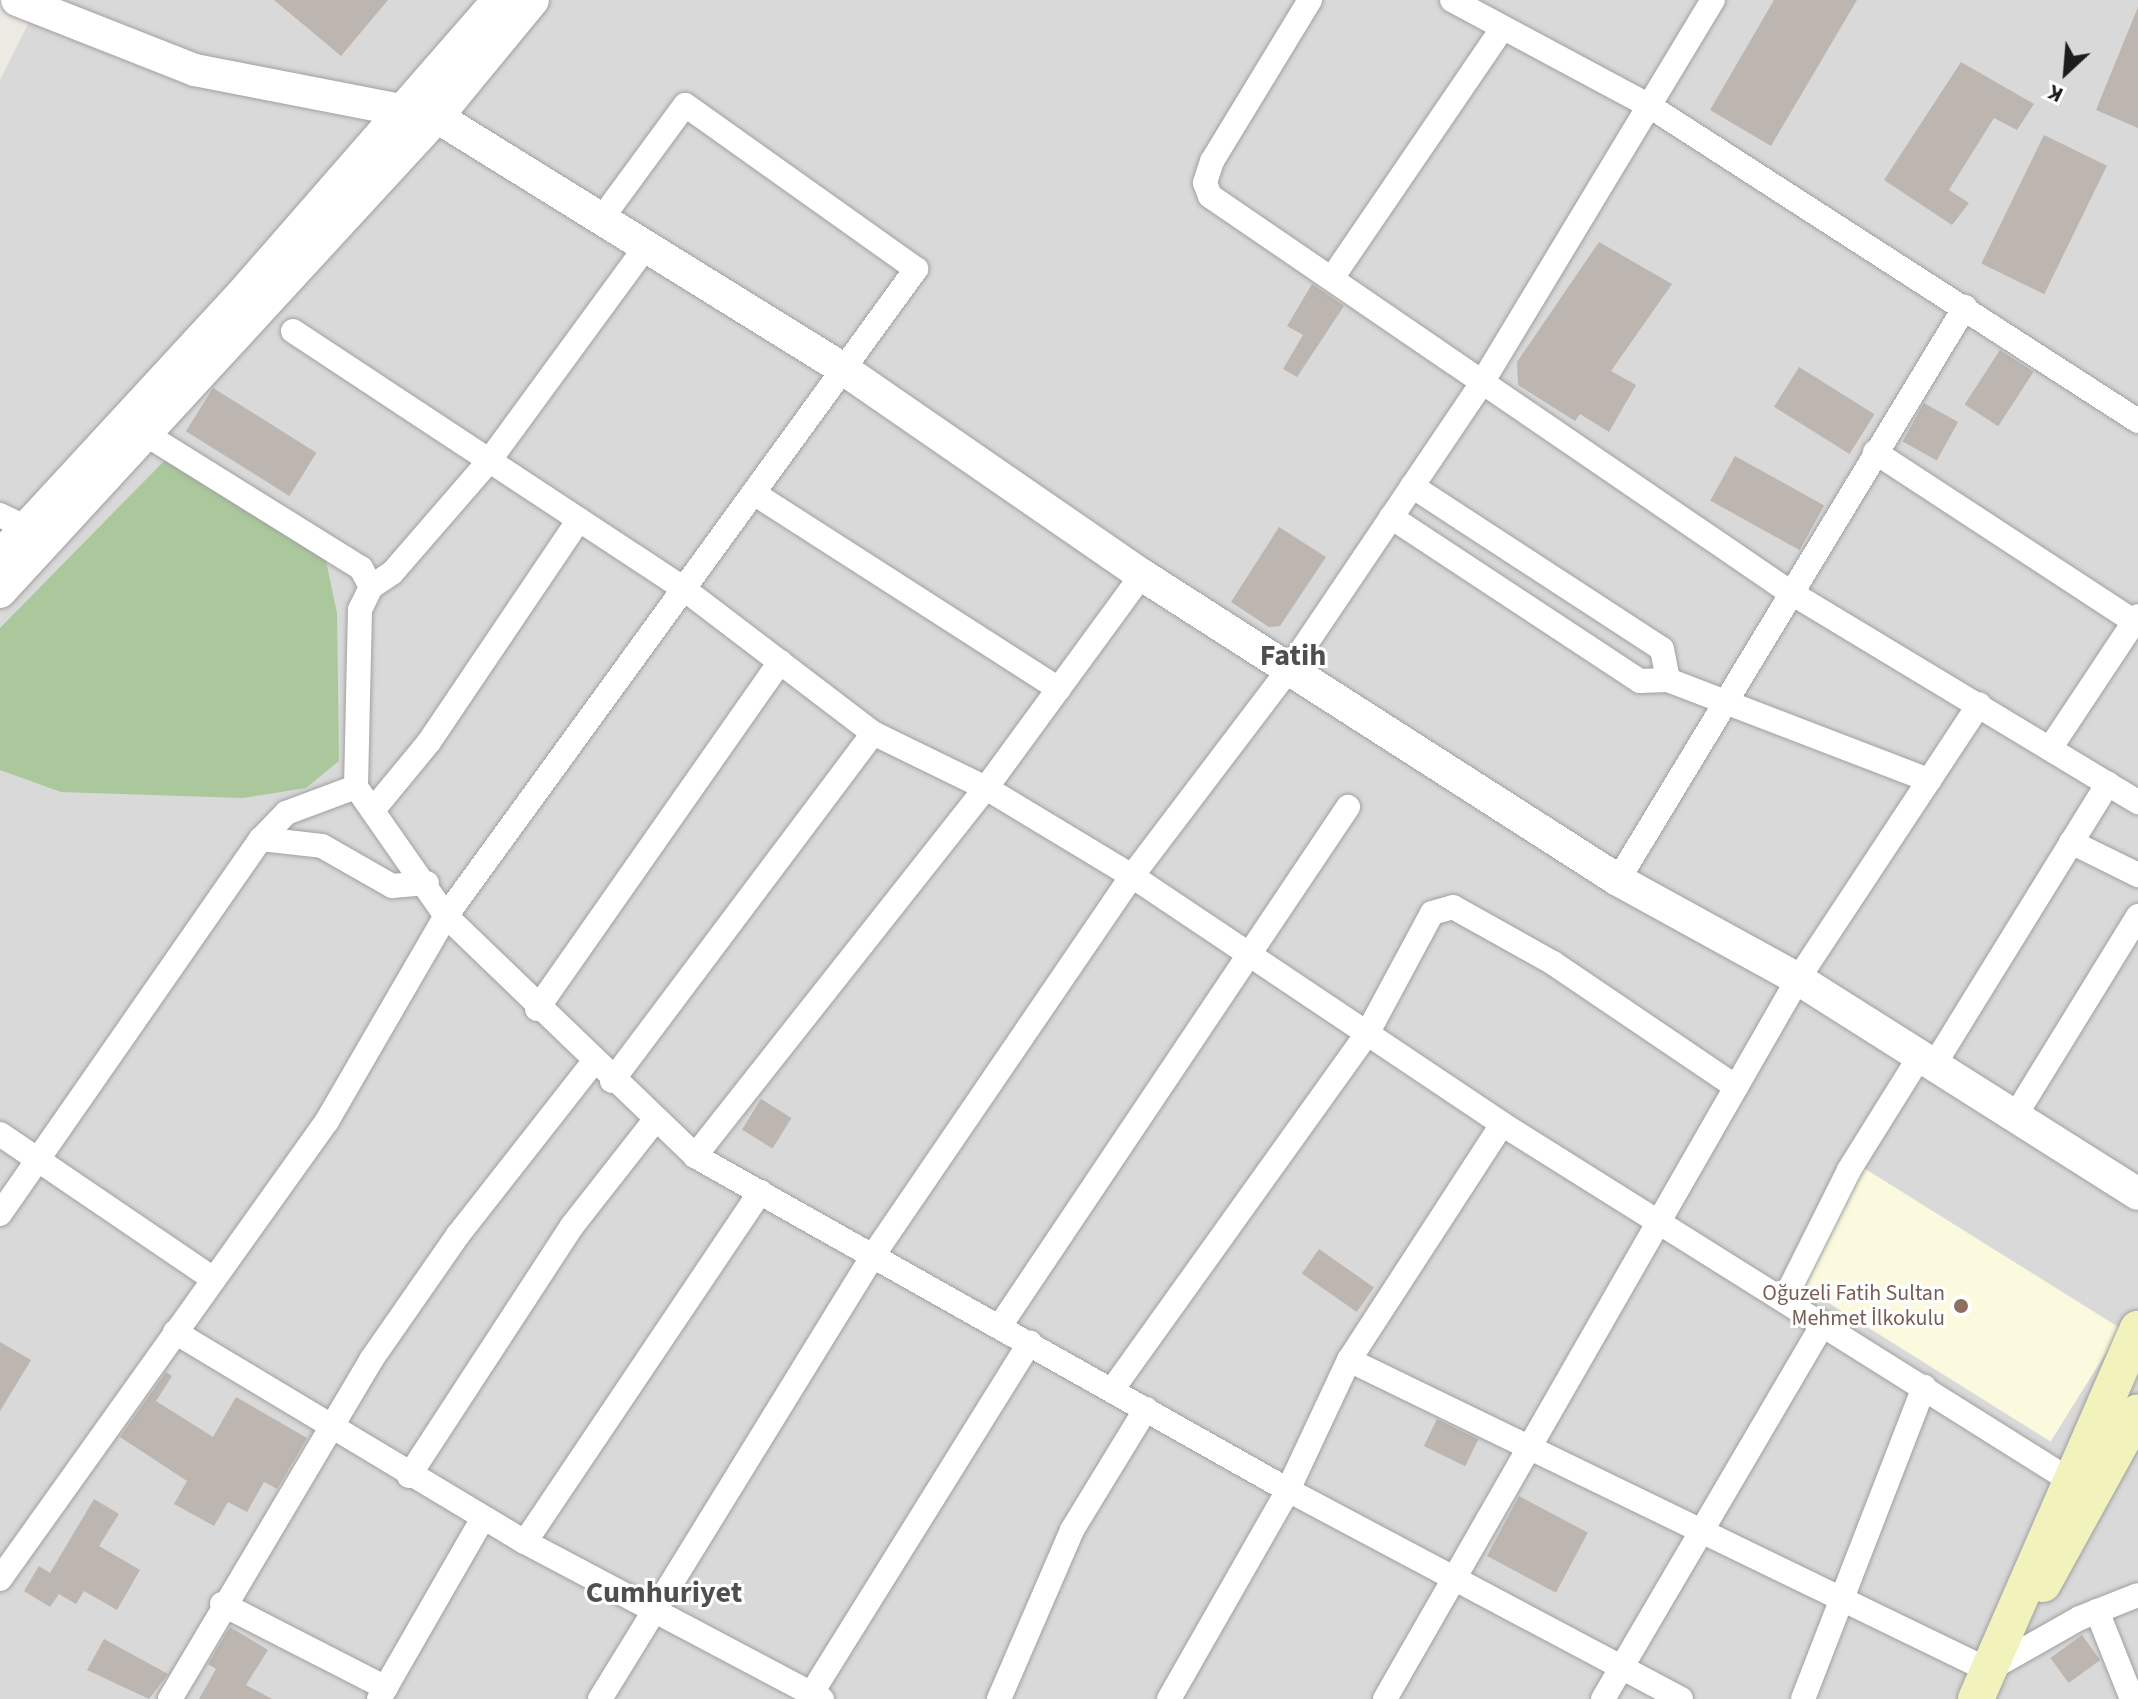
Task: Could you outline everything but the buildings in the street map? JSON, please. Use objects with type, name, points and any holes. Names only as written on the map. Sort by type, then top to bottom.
[{"type":"main road","points":[[1982,1684],[2068,1479],[2138,1329]]},
{"type":"main road","points":[[1982,1684],[2088,1512],[2138,1412]]},
{"type":"street","points":[[17,0],[195,70],[437,117],[846,371],[1142,575],[1618,880],[1798,979],[2138,1194]]},
{"type":"street","points":[[0,556],[14,522],[402,111],[498,0]]},
{"type":"street","points":[[0,592],[437,117],[533,0]]},
{"type":"street","points":[[1310,0],[1212,161],[1205,183],[1210,196],[1788,591],[2138,802]]},
{"type":"street","points":[[1452,0],[1501,30],[1648,105],[2138,421]]},
{"type":"street","points":[[600,1699],[874,1254],[1132,876],[1289,669],[1483,381],[1713,0]]},
{"type":"street","points":[[1332,278],[1501,30]]},
{"type":"street","points":[[0,1579],[327,1121],[446,916],[846,371],[916,269],[685,105],[602,218]]},
{"type":"street","points":[[647,245],[489,461],[392,573],[371,587],[360,610],[356,787],[427,883],[446,916],[593,1063],[695,1156],[874,1254],[1288,1490],[1681,1699]]},
{"type":"street","points":[[1618,880],[1728,707],[1788,591],[1965,307]]},
{"type":"street","points":[[293,331],[684,589],[873,733],[986,788],[1132,876],[1250,960],[1368,1032],[1502,1124],[1665,1221],[2068,1479]]},
{"type":"street","points":[[147,435],[314,533],[361,568],[371,587]]},
{"type":"street","points":[[1875,452],[2137,620],[2051,747]]},
{"type":"street","points":[[1412,486],[1662,649],[1668,680]]},
{"type":"street","points":[[755,494],[1059,689]]},
{"type":"street","points":[[1391,517],[1640,681],[1668,680],[1728,707],[1929,780]]},
{"type":"street","points":[[373,810],[429,742],[579,520]]},
{"type":"street","points":[[695,1156],[986,788],[1142,575]]},
{"type":"street","points":[[537,1009],[780,662]]},
{"type":"street","points":[[1385,1699],[1665,1221],[1798,979],[1979,704]]},
{"type":"street","points":[[612,1081],[873,733]]},
{"type":"street","points":[[1785,1298],[1849,1170],[1927,1060],[2108,783]]},
{"type":"street","points":[[0,1214],[261,839],[286,813],[356,787]]},
{"type":"street","points":[[1000,1326],[1250,960],[1348,807]]},
{"type":"street","points":[[261,839],[322,846],[392,886],[427,883]]},
{"type":"street","points":[[2071,842],[2138,875]]},
{"type":"street","points":[[1112,1390],[1368,1032],[1432,913],[1453,907],[1553,963],[1736,1087]]},
{"type":"street","points":[[2015,1116],[2138,916]]},
{"type":"street","points":[[170,1699],[222,1604],[327,1428],[458,1235],[593,1063]]},
{"type":"street","points":[[409,1476],[572,1226],[655,1120]]},
{"type":"street","points":[[1169,1699],[1288,1490],[1349,1360],[1502,1124]]},
{"type":"street","points":[[0,1134],[213,1279]]},
{"type":"street","points":[[525,1542],[760,1192]]},
{"type":"street","points":[[1603,1699],[1706,1531],[1824,1323]]},
{"type":"street","points":[[175,1332],[409,1476],[814,1697],[1030,1343]]},
{"type":"street","points":[[1349,1360],[1844,1599],[1982,1684],[2097,1611],[2138,1595]]},
{"type":"street","points":[[1803,1699],[1924,1387]]},
{"type":"street","points":[[999,1699],[1072,1530],[1146,1409]]},
{"type":"street","points":[[222,1604],[382,1693],[483,1518]]},
{"type":"street","points":[[2097,1611],[2132,1699]]},
{"type":"shaded area","points":[[40,0],[2138,0],[2138,1699],[0,1699],[0,80]]},
{"type":"shaded area","name":"Oğuzeli Fatih Sultan Mehmet İlkokulu","points":[[1859,1165],[2121,1329],[2051,1442],[1789,1278]]},
{"type":"green space","points":[[166,459],[326,561],[337,613],[339,761],[306,788],[243,798],[61,792],[0,770],[0,628]]},
{"type":"place","name":"Oğuzeli Fatih Sultan Mehmet İlkokulu","points":[[1961,1306]]},
{"type":"district","name":"Fatih","points":[[1293,656]]},
{"type":"district","name":"Cumhuriyet","points":[[664,1593]]}]
